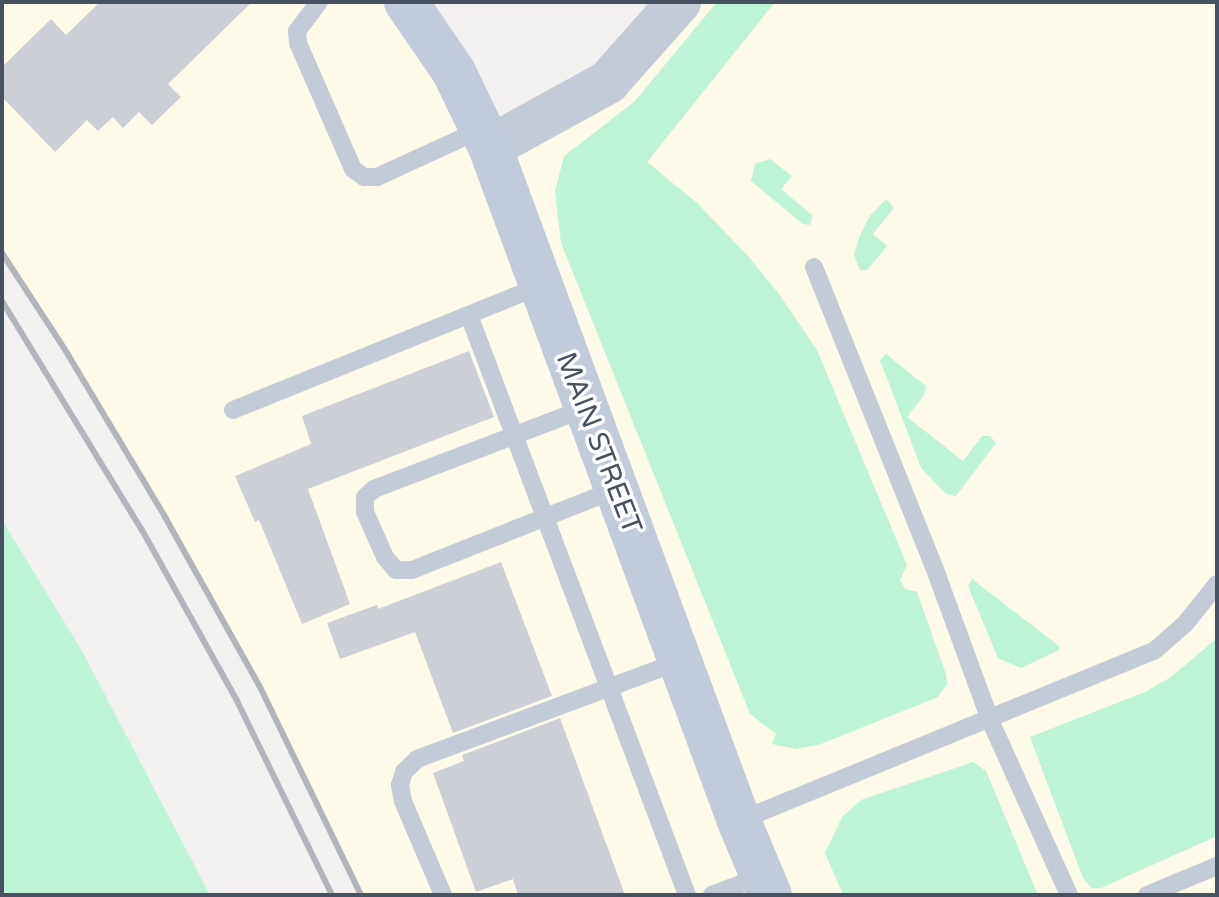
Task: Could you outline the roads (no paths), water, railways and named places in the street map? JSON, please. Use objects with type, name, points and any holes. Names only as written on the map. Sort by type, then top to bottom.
[{"type":"main road","name":"MAIN STREET","points":[[406,2],[454,72],[486,138],[739,821],[766,885]]},
{"type":"street","points":[[486,138],[608,82],[679,2]]},
{"type":"lane","points":[[319,2],[297,31],[298,43],[353,169],[364,177],[377,177],[486,138]]},
{"type":"lane","points":[[814,267],[878,422],[990,720],[1069,895]]},
{"type":"lane","points":[[233,410],[540,286]]},
{"type":"lane","points":[[469,315],[687,895]]},
{"type":"lane","points":[[586,408],[374,489],[365,497],[365,512],[385,557],[396,570],[412,570],[617,489]]},
{"type":"lane","points":[[739,821],[1154,651],[1185,624],[1217,584]]},
{"type":"lane","points":[[443,895],[403,801],[400,785],[404,772],[417,759],[680,661]]},
{"type":"lane","points":[[1147,895],[1217,866]]},
{"type":"lane","points":[[712,895],[766,885]]},
{"type":"railway","points":[[2,253],[64,348],[165,517],[261,689],[361,895]]},
{"type":"railway","points":[[2,301],[142,530],[237,701],[332,895]]}]
